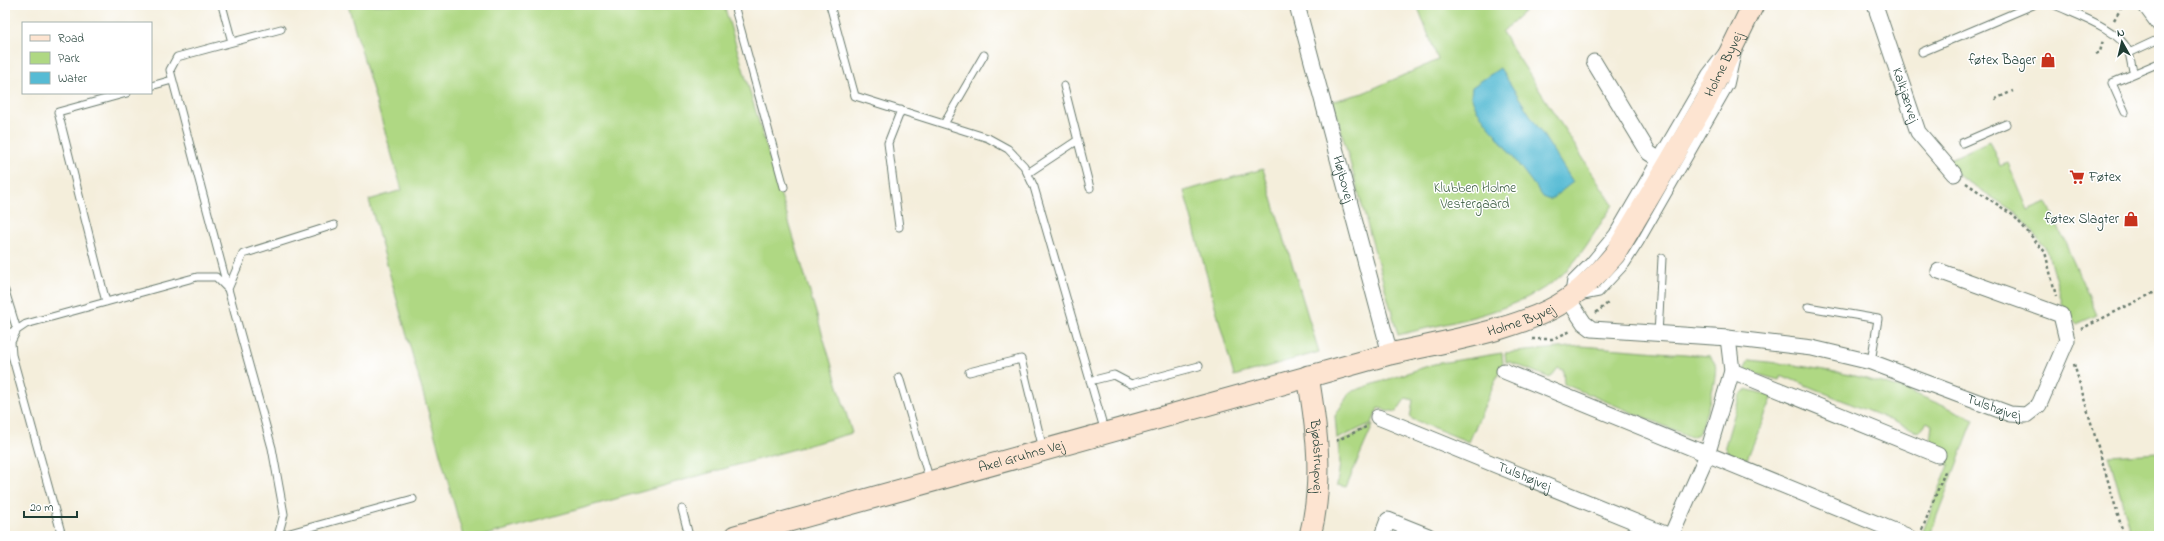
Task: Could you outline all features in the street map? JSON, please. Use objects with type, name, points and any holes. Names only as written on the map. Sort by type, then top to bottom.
[{"type":"street","name":"Højbovej","points":[[1297,5],[1390,354]]},
{"type":"street","name":"Holme Byvej","points":[[1308,376],[1390,354],[1497,329],[1541,314],[1568,299],[1598,274],[1615,254],[1662,162],[1706,102],[1753,5]]},
{"type":"street","name":"Kalkjærvej","points":[[1875,5],[1918,132],[1954,174]]},
{"type":"street","points":[[2145,5],[2159,24]]},
{"type":"street","points":[[1594,62],[1648,153],[1662,162]]},
{"type":"street","points":[[1939,271],[2061,314],[2067,340]]},
{"type":"street","name":"Tulshøjvej","points":[[1568,299],[1584,323],[1592,329],[1658,335],[1728,338],[1812,348],[1870,362],[2010,414],[2026,415],[2038,405],[2067,340]]},
{"type":"street","name":"Tulshøjvej","points":[[1378,417],[1671,536],[1708,455],[1732,371],[1728,338]]},
{"type":"street","points":[[1504,371],[1907,536]]},
{"type":"street","points":[[1732,371],[1938,455]]},
{"type":"street","name":"Axel Gruhns Vej","points":[[735,536],[1308,376]]},
{"type":"street","name":"Bjødstrupvej","points":[[1308,376],[1318,444],[1319,482],[1310,536]]},
{"type":"street","points":[[1382,536],[1388,520],[1428,536]]},
{"type":"lane","points":[[222,5],[232,42]]},
{"type":"lane","points":[[734,5],[784,187]]},
{"type":"lane","points":[[830,5],[855,96],[988,138],[1008,149],[1024,166],[1034,187],[1105,432]]},
{"type":"lane","points":[[1922,52],[2033,5]]},
{"type":"lane","points":[[2055,5],[2108,30],[2123,43],[2129,53],[2134,74]]},
{"type":"lane","points":[[1568,299],[1599,293],[1626,264],[1730,85],[1744,24]]},
{"type":"lane","points":[[280,29],[177,57],[170,70],[272,448],[284,514],[279,536],[413,499]]},
{"type":"lane","points":[[2129,53],[2159,39]]},
{"type":"lane","points":[[944,124],[984,55]]},
{"type":"lane","points":[[2125,112],[2112,83],[2159,63]]},
{"type":"lane","points":[[152,86],[172,80]]},
{"type":"lane","points":[[1064,86],[1090,188]]},
{"type":"lane","points":[[106,302],[58,112],[123,94]]},
{"type":"lane","points":[[899,227],[888,143],[901,110]]},
{"type":"lane","points":[[1962,143],[2006,124]]},
{"type":"lane","points":[[1028,173],[1078,140]]},
{"type":"lane","points":[[228,289],[243,254],[334,225]]},
{"type":"lane","points":[[1658,335],[1662,258]]},
{"type":"lane","points":[[5,334],[17,330],[26,324],[197,276],[216,277],[228,289]]},
{"type":"lane","points":[[5,291],[17,330],[11,342],[12,355],[62,536]]},
{"type":"lane","points":[[1808,307],[1878,319],[1870,362]]},
{"type":"lane","points":[[969,372],[1020,359],[1044,449]]},
{"type":"lane","points":[[1090,381],[1114,375],[1131,384],[1199,366]]},
{"type":"lane","points":[[899,377],[930,481]]},
{"type":"lane","points":[[682,509],[689,536]]},
{"type":"path","points":[[1995,99],[2013,91]]},
{"type":"path","points":[[1954,174],[2014,216],[2045,252],[2061,314]]},
{"type":"path","points":[[2124,536],[2067,340],[2073,333],[2159,290]]},
{"type":"path","points":[[1318,444],[1338,441],[1373,423],[1378,417]]},
{"type":"path","points":[[1920,536],[1947,466],[1936,461],[1938,455]]},
{"type":"green space","points":[[348,5],[724,5],[852,433],[483,536],[463,536],[369,200],[402,190]]},
{"type":"green space","name":"Klubben Holme Vestergaard","points":[[1417,5],[1531,5],[1502,32],[1613,205],[1570,267],[1553,282],[1536,293],[1517,302],[1478,316],[1398,335],[1333,101],[1363,93],[1438,60]]},
{"type":"green space","points":[[1989,141],[2000,166],[2008,163],[2028,210],[2047,202],[2097,315],[2077,324],[2064,309],[2047,250],[2018,214],[1956,174],[1946,161]]},
{"type":"green space","points":[[1263,169],[1319,352],[1234,376],[1184,191]]},
{"type":"green space","points":[[1581,346],[1710,356],[1715,364],[1715,378],[1707,410],[1698,434],[1691,437],[1564,384],[1563,370],[1558,368],[1550,378],[1510,362],[1506,362],[1505,353]]},
{"type":"green space","points":[[1502,353],[1503,363],[1469,442],[1410,418],[1413,400],[1406,398],[1396,412],[1378,408],[1372,423],[1337,439],[1335,416],[1350,392],[1434,364]]},
{"type":"green space","points":[[1749,360],[1787,364],[1843,373],[1880,382],[1908,391],[1974,419],[1930,534],[1923,531],[1949,465],[1939,461],[1943,453],[1930,441],[1932,425],[1927,422],[1919,432],[1781,375],[1779,380],[1749,372],[1744,369]]},
{"type":"green space","points":[[1749,390],[1773,396],[1747,459],[1728,453],[1725,446],[1740,395],[1744,391]]},
{"type":"green space","points":[[1373,425],[1346,487],[1337,485],[1340,463],[1338,443]]},
{"type":"green space","points":[[2159,453],[2159,536],[2132,536],[2109,456]]},
{"type":"water","points":[[1500,68],[1573,182],[1550,200],[1544,198],[1477,110],[1471,96],[1472,87]]},
{"type":"place","name":"føtex Bager","points":[[2048,60]]},
{"type":"place","name":"Føtex","points":[[2077,177]]},
{"type":"place","name":"føtex Slagter","points":[[2131,219]]}]
